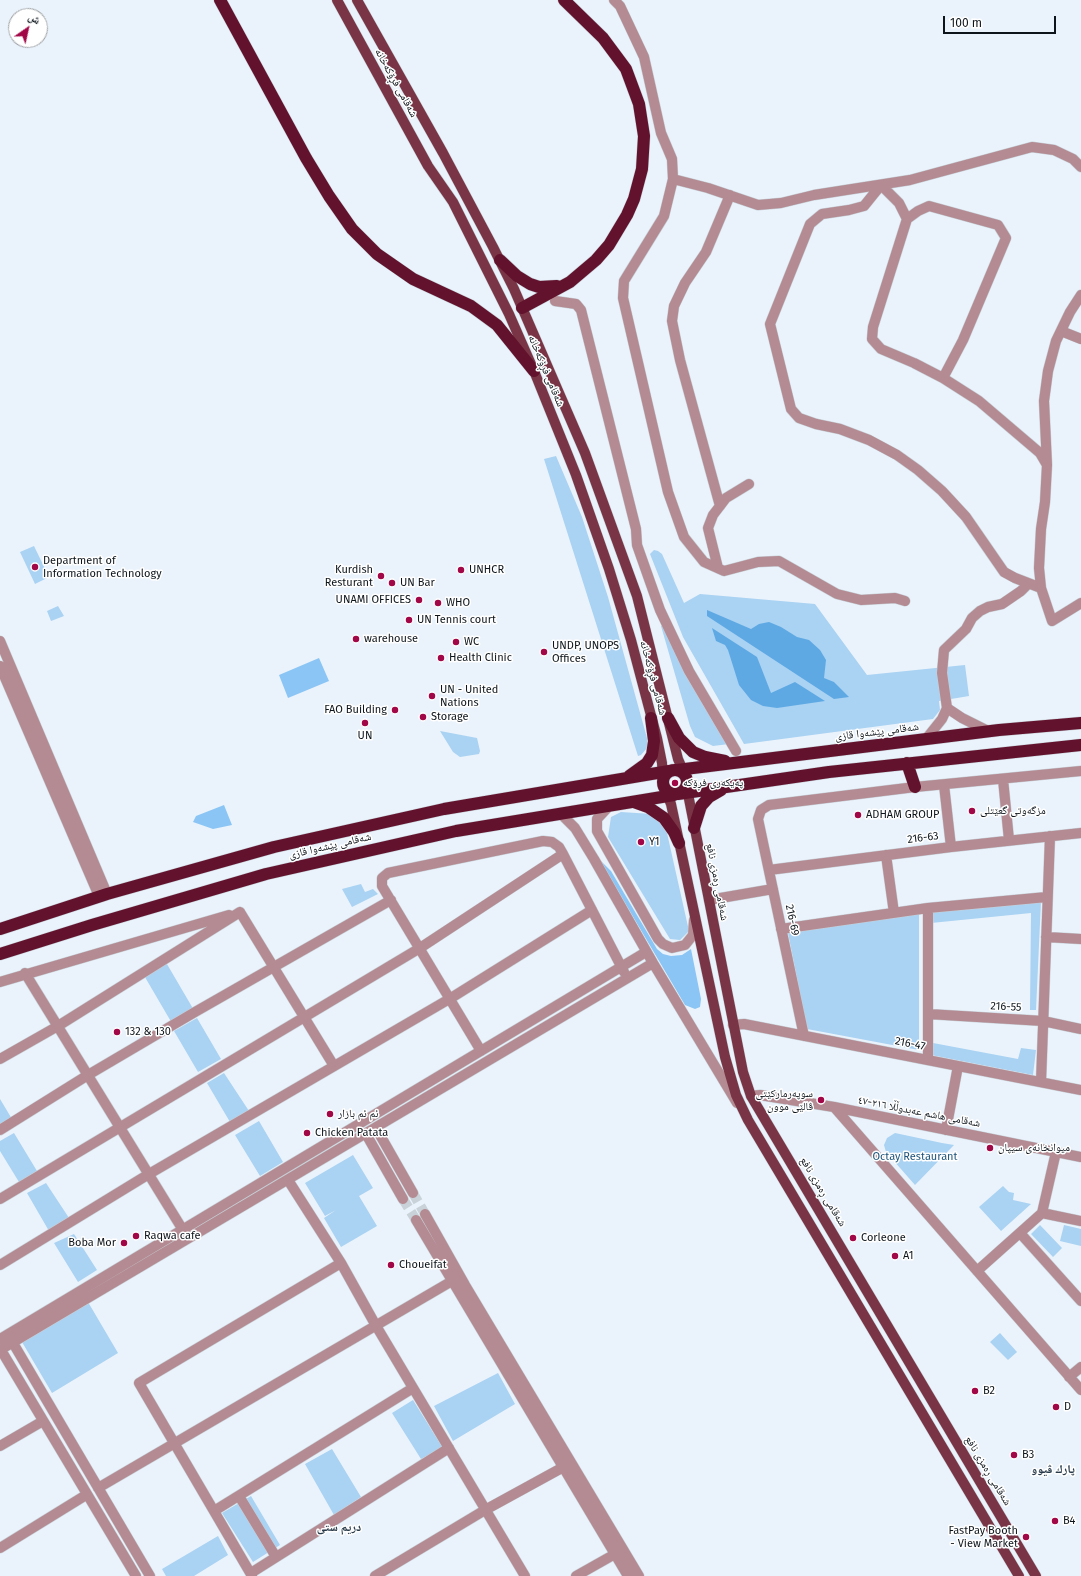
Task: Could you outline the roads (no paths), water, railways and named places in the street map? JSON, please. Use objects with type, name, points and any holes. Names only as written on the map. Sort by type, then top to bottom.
[{"type":"highway","points":[[220,0],[306,158],[329,196],[352,229],[377,254],[413,279],[471,306],[497,324],[534,371]]},
{"type":"highway","points":[[522,308],[570,282],[596,260],[609,245],[628,216],[642,169],[644,136],[639,104],[626,69],[603,38],[564,0]]},
{"type":"highway","points":[[500,260],[518,276],[530,284],[546,288],[562,286]]},
{"type":"highway","points":[[621,779],[638,770],[647,763],[652,755],[654,741],[651,718]]},
{"type":"highway","points":[[668,718],[679,738],[693,752],[705,757],[740,763]]},
{"type":"highway","name":"شەقامی پێشەوا قازی","points":[[0,954],[92,924],[266,874],[456,831],[632,801],[675,782],[740,763],[988,731],[1081,723]]},
{"type":"highway","name":"شەقامی پێشەوا قازی","points":[[0,929],[103,895],[274,847],[444,809],[621,779],[732,786],[907,763],[1081,745]]},
{"type":"highway","points":[[907,763],[915,787]]},
{"type":"highway","points":[[694,824],[704,802],[716,793],[732,786]]},
{"type":"highway","points":[[632,801],[648,807],[664,818],[674,832],[679,843]]},
{"type":"main road","name":"شەقامی فڕۆکەخانە","points":[[337,0],[428,166],[453,202],[509,314],[534,371],[576,475],[609,568],[631,640],[651,718],[675,782]]},
{"type":"main road","name":"شەقامی فڕۆکەخانە","points":[[357,0],[467,196],[500,260],[586,453],[634,588],[668,718],[675,782]]},
{"type":"main road","points":[[453,202],[467,196]]},
{"type":"main road","points":[[509,314],[522,308]]},
{"type":"main road","points":[[675,782],[675,823],[725,1056],[736,1095],[748,1120],[1019,1576]]},
{"type":"main road","name":"شەقامی ڕەمزی نافع","points":[[675,782],[694,824],[743,1072],[752,1096],[1036,1576]]},
{"type":"main road","points":[[675,823],[683,816],[694,824]]},
{"type":"main road","points":[[884,1350],[890,1355],[896,1355],[900,1349],[899,1343]]},
{"type":"main road","points":[[911,1394],[909,1389],[913,1383],[920,1382],[924,1386]]},
{"type":"street","points":[[620,2],[644,57],[661,132],[672,159],[673,179],[664,216],[624,281],[623,298],[668,492],[684,537],[704,562],[724,571],[758,562],[779,561],[837,594],[861,600],[895,598],[905,601]]},
{"type":"street","points":[[673,179],[730,195],[758,205],[781,203],[814,195],[910,180],[1032,147],[1054,150],[1073,159],[1081,167]]},
{"type":"street","points":[[881,184],[899,203],[907,219]]},
{"type":"street","points":[[881,184],[864,206],[822,214],[810,224],[775,310],[770,324],[791,409],[799,418],[816,424],[840,429],[869,440],[897,455],[918,470],[942,491],[966,517],[1004,572],[1028,584],[1041,588]]},
{"type":"street","points":[[720,506],[680,360],[672,321],[674,306],[685,283],[706,252],[730,195]]},
{"type":"street","points":[[943,378],[963,340],[1006,238],[998,225],[929,206],[918,211],[907,219],[872,327],[872,339],[881,349],[914,363],[943,378],[979,401],[1040,453],[1047,465]]},
{"type":"street","points":[[1081,295],[1056,341],[1048,371],[1044,401],[1047,465],[1039,568],[1041,588],[1052,621],[1081,603]]},
{"type":"street","points":[[554,301],[576,304],[581,310],[636,529],[637,545],[660,610],[689,671],[736,751]]},
{"type":"street","points":[[1061,331],[1081,339]]},
{"type":"street","points":[[718,568],[708,528],[713,515],[726,498],[749,484]]},
{"type":"street","points":[[926,739],[942,719],[948,708],[942,673],[944,650],[963,633],[972,618],[980,611],[988,607],[1002,604],[1021,591],[1028,584]]},
{"type":"street","points":[[0,641],[103,895]]},
{"type":"street","points":[[0,666],[103,895]]},
{"type":"street","points":[[948,708],[962,718],[988,731]]},
{"type":"street","points":[[915,787],[1081,771]]},
{"type":"street","points":[[1003,779],[1008,840]]},
{"type":"street","points":[[944,785],[951,847]]},
{"type":"street","name":"216-69","points":[[804,1036],[758,819],[761,810],[769,805],[915,787]]},
{"type":"street","points":[[610,805],[598,816],[596,827],[615,865],[663,944],[675,948],[687,943],[694,932],[694,914]]},
{"type":"street","points":[[560,813],[575,828],[594,859],[646,952],[748,1120]]},
{"type":"street","name":"216-63","points":[[769,870],[1008,840],[1081,833]]},
{"type":"street","points":[[1041,1082],[1050,836]]},
{"type":"street","points":[[481,1051],[451,998],[391,900],[382,882],[384,875],[391,871],[543,841],[556,844],[563,854],[628,978]]},
{"type":"street","points":[[594,859],[597,853],[602,852],[606,854],[615,865]]},
{"type":"street","points":[[0,1199],[420,948],[563,854]]},
{"type":"street","points":[[886,855],[894,913]]},
{"type":"street","points":[[709,900],[773,889]]},
{"type":"street","points":[[781,929],[928,908],[1048,897]]},
{"type":"street","points":[[0,1130],[88,1075],[391,900]]},
{"type":"street","points":[[928,908],[928,1060]]},
{"type":"street","points":[[0,1265],[149,1174],[451,998],[592,910]]},
{"type":"street","points":[[240,912],[334,1066]]},
{"type":"street","points":[[0,982],[240,912]]},
{"type":"street","points":[[0,1059],[58,1026],[240,912]]},
{"type":"street","points":[[1046,937],[1081,939]]},
{"type":"street","points":[[0,1339],[29,1328],[185,1234],[331,1141],[646,952]]},
{"type":"street","points":[[185,1234],[288,1180],[394,1118],[489,1059],[653,963]]},
{"type":"street","points":[[0,986],[21,975]]},
{"type":"street","points":[[21,975],[58,1026],[185,1234]]},
{"type":"street","name":"216-55","points":[[928,1014],[1043,1021],[1081,1029]]},
{"type":"street","name":"216-47","points":[[733,1024],[744,1024],[1081,1090]]},
{"type":"street","points":[[946,1130],[958,1066]]},
{"type":"street","name":"شەقامی هاشم عەبدوڵڵا ٢١٦-٤٧","points":[[752,1096],[760,1095],[834,1107],[1081,1156]]},
{"type":"street","points":[[388,1107],[394,1118]]},
{"type":"street","points":[[834,1107],[1081,1390]]},
{"type":"street","points":[[376,1128],[413,1193]]},
{"type":"street","points":[[366,1134],[404,1199]]},
{"type":"street","points":[[331,1141],[337,1151]]},
{"type":"street","points":[[977,1271],[1042,1213],[1056,1152]]},
{"type":"street","points":[[288,1180],[340,1262],[523,1575]]},
{"type":"street","points":[[1042,1213],[1081,1221]]},
{"type":"street","points":[[425,1214],[507,1364],[567,1465],[639,1576]]},
{"type":"street","points":[[416,1220],[452,1281],[507,1364]]},
{"type":"street","points":[[1020,1233],[1081,1301]]},
{"type":"street","points":[[340,1262],[139,1383],[174,1444],[252,1575],[276,1557],[449,1448]]},
{"type":"street","points":[[98,1488],[375,1324],[452,1281]]},
{"type":"street","points":[[29,1328],[13,1343],[0,1350],[136,1576]]},
{"type":"street","points":[[13,1343],[150,1576]]},
{"type":"street","points":[[1070,1377],[1081,1366]]},
{"type":"street","points":[[214,1511],[413,1388]]},
{"type":"street","points":[[0,1446],[43,1421]]},
{"type":"street","points":[[375,1576],[486,1510],[567,1465]]},
{"type":"street","points":[[567,1465],[628,1576]]},
{"type":"street","points":[[73,1473],[86,1467]]},
{"type":"street","points":[[0,1548],[86,1495]]},
{"type":"street","points":[[239,1496],[276,1557]]},
{"type":"street","points":[[98,1514],[110,1508]]},
{"type":"street","points":[[576,1576],[615,1554]]},
{"type":"tunnel","points":[[413,1193],[425,1214]]},
{"type":"tunnel","points":[[403,1199],[416,1220]]},
{"type":"place","name":"Department of Information Technology","points":[[35,567]]},
{"type":"place","name":"UNHCR","points":[[461,570]]},
{"type":"place","name":"Kurdish Resturant","points":[[381,576]]},
{"type":"place","name":"UN Bar","points":[[392,583]]},
{"type":"place","name":"UNAMI OFFICES","points":[[419,600]]},
{"type":"place","name":"WHO","points":[[438,603]]},
{"type":"place","name":"UN Tennis court","points":[[409,620]]},
{"type":"place","name":"warehouse","points":[[356,639]]},
{"type":"place","name":"WC","points":[[456,642]]},
{"type":"place","name":"UNDP, UNOPS Offices","points":[[544,652]]},
{"type":"place","name":"Health Clinic","points":[[441,658]]},
{"type":"place","name":"UN - United Nations","points":[[432,696]]},
{"type":"place","name":"FAO Building","points":[[395,710]]},
{"type":"place","name":"Storage","points":[[423,717]]},
{"type":"place","name":"UN","points":[[365,723]]},
{"type":"place","name":"پەیکەری فڕۆکە","points":[[675,783]]},
{"type":"place","name":"مزگەوتی گعێتلی","points":[[972,811]]},
{"type":"place","name":"ADHAM GROUP","points":[[858,815]]},
{"type":"place","name":"Y1","points":[[641,842]]},
{"type":"place","name":"132 & 130","points":[[117,1032]]},
{"type":"place","name":"سوپەرمارکێتی ڤالێی موون","points":[[821,1100]]},
{"type":"place","name":"ئم ئم بازار","points":[[330,1114]]},
{"type":"place","name":"Chicken Patata","points":[[307,1133]]},
{"type":"place","name":"میوانخانەی سیپان","points":[[990,1148]]},
{"type":"place","name":"Raqwa cafe","points":[[136,1236]]},
{"type":"place","name":"Corleone","points":[[853,1238]]},
{"type":"place","name":"Boba Mor","points":[[124,1243]]},
{"type":"place","name":"A1","points":[[895,1256]]},
{"type":"place","name":"Choueifat","points":[[391,1265]]},
{"type":"place","name":"B2","points":[[975,1391]]},
{"type":"place","name":"D","points":[[1056,1407]]},
{"type":"place","name":"B3","points":[[1014,1455]]},
{"type":"place","name":"B4","points":[[1055,1521]]},
{"type":"place","name":"FastPay Booth - View Market","points":[[1026,1537]]},
{"type":"district","name":"پارك ڤیوو","points":[[1053,1470]]},
{"type":"district","name":"دریم ستی","points":[[339,1528]]},
{"type":"park label","name":"Octay Restaurant","points":[[915,1157]]}]
